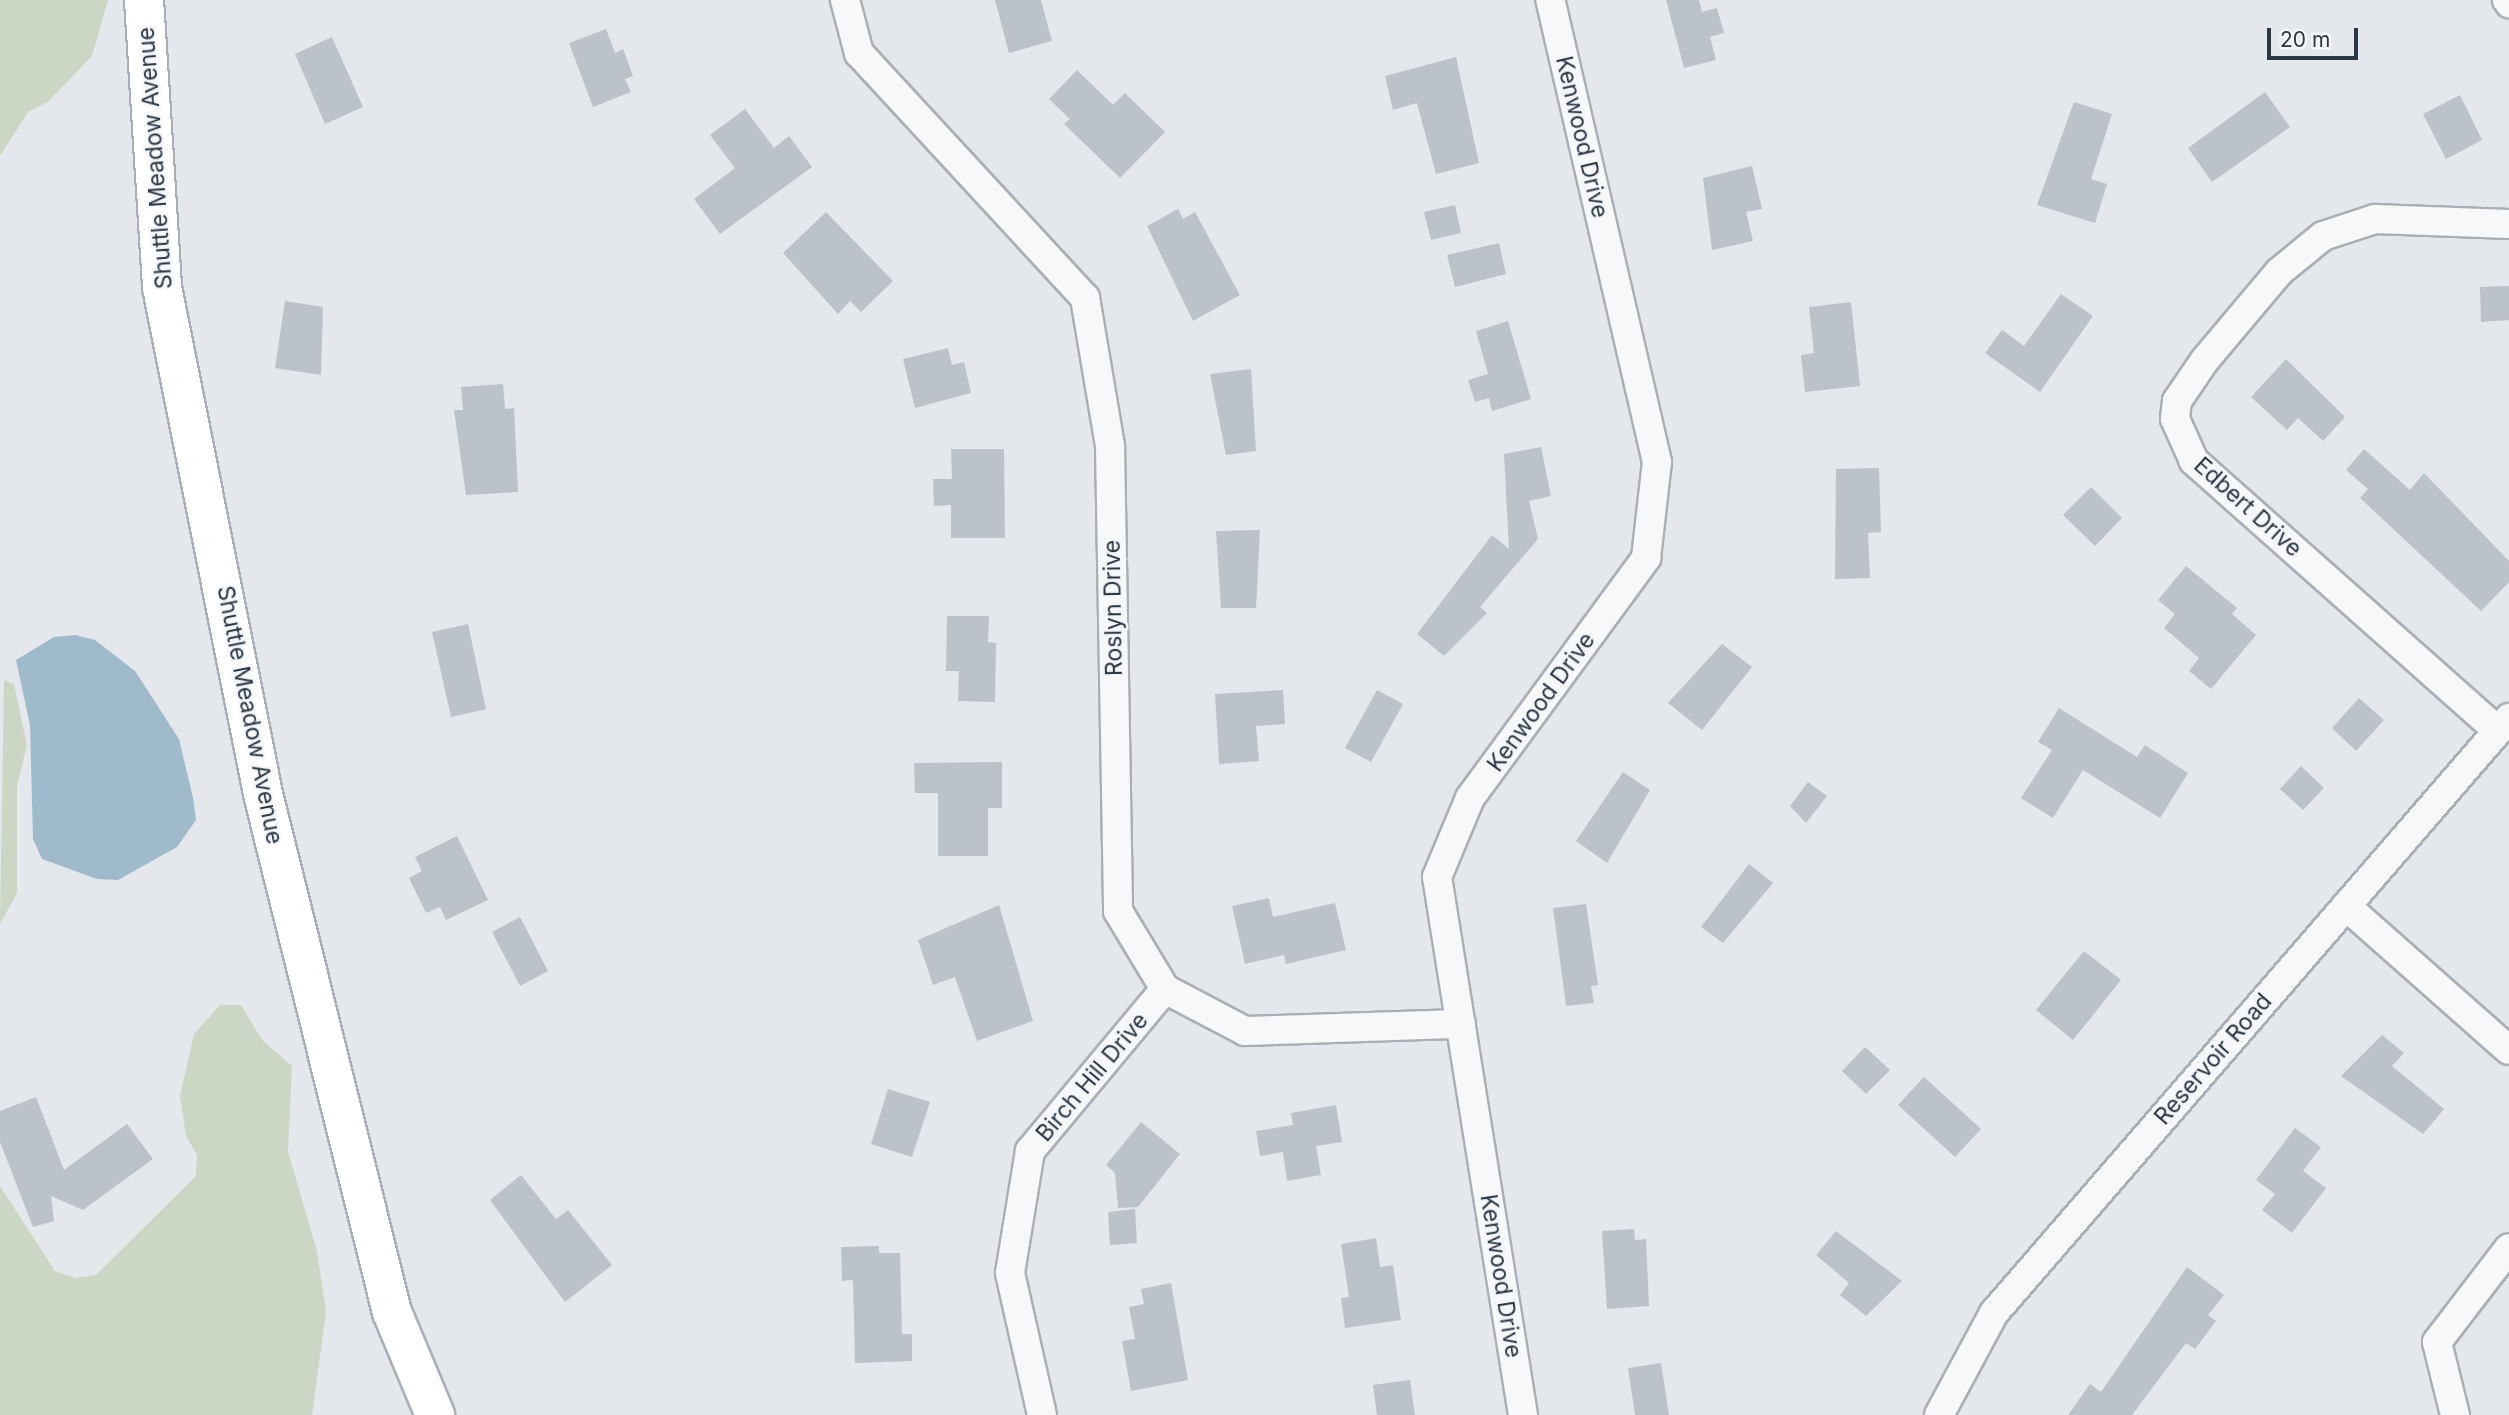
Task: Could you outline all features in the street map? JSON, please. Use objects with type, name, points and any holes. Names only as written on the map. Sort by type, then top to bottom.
[{"type":"street","name":"Shuttle Meadow Avenue","points":[[144,0],[162,287],[263,794],[389,1299],[435,1415]]},
{"type":"street","name":"Roslyn Drive","points":[[845,0],[859,53],[1085,298],[1110,446],[1118,911],[1165,989]]},
{"type":"street","name":"Kenwood Drive","points":[[1523,1415],[1437,877],[1470,798],[1646,558],[1657,462],[1550,0]]},
{"type":"street","name":"Edbert Drive","points":[[2504,725],[2194,461],[2175,419],[2187,383],[2279,272],[2323,236],[2375,219],[2509,224]]},
{"type":"street","name":"Reservoir Road","points":[[1939,1415],[1994,1313],[2504,725]]},
{"type":"street","points":[[2346,906],[2509,1050]]},
{"type":"street","points":[[1165,989],[1245,1031],[1461,1024]]},
{"type":"street","name":"Birch Hill Drive","points":[[1042,1415],[1010,1273],[1030,1151],[1165,989]]},
{"type":"street","points":[[2455,1415],[2437,1342],[2509,1248]]},
{"type":"green space","points":[[0,0],[108,0],[92,56],[48,102],[28,112],[0,156]]},
{"type":"green space","points":[[4,680],[14,684],[27,745],[17,786],[17,893],[0,924]]},
{"type":"green space","points":[[220,1005],[241,1005],[262,1040],[292,1066],[288,1152],[317,1251],[326,1312],[312,1415],[0,1415],[0,1186],[55,1271],[75,1278],[96,1275],[196,1176],[197,1155],[186,1136],[180,1096],[194,1034]]},
{"type":"water","points":[[75,635],[95,640],[135,671],[179,739],[193,798],[196,820],[177,847],[118,880],[97,879],[42,859],[33,839],[30,725],[16,660],[54,637]]},
{"type":"building","points":[[995,0],[1041,0],[1052,41],[1009,53]]},
{"type":"building","points":[[1666,0],[1699,0],[1702,12],[1717,8],[1724,33],[1710,37],[1716,60],[1684,68]]},
{"type":"building","points":[[606,29],[615,53],[623,49],[633,76],[625,79],[631,92],[593,107],[569,43]]},
{"type":"building","points":[[332,37],[363,107],[325,124],[295,54]]},
{"type":"building","points":[[1456,57],[1479,163],[1436,174],[1417,103],[1393,110],[1385,76]]},
{"type":"building","points":[[1077,70],[1113,105],[1125,93],[1165,132],[1120,178],[1064,124],[1070,119],[1049,99]]},
{"type":"building","points":[[2265,92],[2290,127],[2212,182],[2188,148]]},
{"type":"building","points":[[2460,95],[2482,140],[2446,159],[2423,114]]},
{"type":"building","points":[[2074,102],[2112,114],[2091,179],[2107,184],[2095,223],[2037,205]]},
{"type":"building","points":[[745,109],[774,148],[789,136],[812,167],[720,234],[694,199],[735,168],[710,135]]},
{"type":"building","points":[[1752,166],[1762,209],[1746,212],[1753,241],[1712,250],[1703,178]]},
{"type":"building","points":[[1455,205],[1461,233],[1431,240],[1424,212]]},
{"type":"building","points":[[1178,209],[1183,219],[1195,212],[1240,295],[1193,321],[1147,226]]},
{"type":"building","points":[[826,212],[893,281],[861,312],[850,301],[838,314],[783,253]]},
{"type":"building","points":[[1499,243],[1506,274],[1455,287],[1447,255]]},
{"type":"building","points":[[2509,286],[2509,320],[2481,322],[2480,287]]},
{"type":"building","points":[[2061,294],[2093,316],[2040,392],[1985,353],[2002,330],[2024,346]]},
{"type":"building","points":[[285,301],[323,307],[321,375],[275,368]]},
{"type":"building","points":[[1851,302],[1860,386],[1805,392],[1801,355],[1814,353],[1809,307]]},
{"type":"building","points":[[1508,321],[1531,399],[1492,411],[1489,398],[1475,402],[1468,380],[1488,374],[1476,331]]},
{"type":"building","points":[[948,348],[952,365],[964,362],[971,393],[915,408],[903,359]]},
{"type":"building","points":[[2286,359],[2345,417],[2323,441],[2298,418],[2287,430],[2251,397]]},
{"type":"building","points":[[1251,369],[1256,451],[1226,455],[1210,374]]},
{"type":"building","points":[[503,384],[505,409],[514,408],[518,492],[466,495],[454,410],[463,410],[461,387]]},
{"type":"building","points":[[1541,447],[1551,496],[1529,501],[1538,539],[1480,607],[1487,613],[1444,656],[1417,634],[1492,535],[1509,549],[1504,454]]},
{"type":"building","points":[[951,449],[1004,449],[1005,538],[951,538],[951,505],[934,506],[933,479],[952,479]]},
{"type":"building","points":[[2364,449],[2410,490],[2424,473],[2509,561],[2509,582],[2481,611],[2360,498],[2368,489],[2346,470]]},
{"type":"building","points":[[1879,468],[1881,532],[1868,533],[1870,578],[1835,579],[1836,469]]},
{"type":"building","points":[[2091,487],[2122,518],[2095,546],[2063,515]]},
{"type":"building","points":[[1260,530],[1256,608],[1221,608],[1216,531]]},
{"type":"building","points":[[2186,566],[2237,608],[2232,614],[2256,635],[2211,689],[2189,671],[2199,658],[2164,628],[2175,614],[2158,600]]},
{"type":"building","points":[[947,616],[989,616],[988,642],[996,643],[995,702],[958,701],[959,671],[946,671]]},
{"type":"building","points":[[468,624],[486,709],[451,717],[432,632]]},
{"type":"building","points":[[1722,644],[1752,667],[1702,730],[1668,703]]},
{"type":"building","points":[[1283,690],[1285,724],[1256,726],[1259,761],[1219,764],[1215,694]]},
{"type":"building","points":[[1377,690],[1403,704],[1371,762],[1345,748]]},
{"type":"building","points":[[2359,698],[2384,720],[2356,751],[2332,728]]},
{"type":"building","points":[[2059,708],[2137,757],[2145,745],[2188,773],[2160,818],[2083,770],[2053,818],[2021,798],[2052,750],[2038,742]]},
{"type":"building","points":[[1002,762],[1002,808],[988,808],[988,856],[938,856],[938,793],[915,793],[914,763]]},
{"type":"building","points":[[2301,766],[2324,788],[2303,810],[2280,789]]},
{"type":"building","points":[[1623,772],[1650,790],[1607,863],[1576,841]]},
{"type":"building","points":[[1808,782],[1827,796],[1806,823],[1790,806]]},
{"type":"building","points":[[457,836],[488,900],[446,920],[440,907],[426,913],[409,878],[422,871],[415,857]]},
{"type":"building","points":[[1749,864],[1773,883],[1723,943],[1701,927]]},
{"type":"building","points":[[1269,898],[1273,917],[1335,903],[1346,950],[1286,964],[1284,955],[1245,964],[1232,906]]},
{"type":"building","points":[[1586,904],[1598,985],[1591,986],[1594,1003],[1566,1006],[1553,908]]},
{"type":"building","points":[[999,905],[1033,1021],[977,1041],[955,977],[933,985],[918,940]]},
{"type":"building","points":[[520,917],[548,971],[520,986],[492,932]]},
{"type":"building","points":[[2084,951],[2121,980],[2073,1040],[2036,1010]]},
{"type":"building","points":[[2382,1035],[2404,1053],[2392,1066],[2444,1109],[2423,1134],[2341,1076]]},
{"type":"building","points":[[1865,1047],[1890,1070],[1866,1094],[1842,1071]]},
{"type":"building","points":[[1924,1077],[1981,1129],[1955,1157],[1898,1105]]},
{"type":"building","points":[[888,1089],[930,1102],[912,1157],[871,1144]]},
{"type":"building","points":[[36,1097],[64,1170],[127,1124],[153,1159],[83,1210],[51,1196],[54,1221],[33,1227],[0,1142],[0,1111]]},
{"type":"building","points":[[1336,1105],[1342,1142],[1316,1146],[1321,1175],[1287,1181],[1283,1152],[1260,1156],[1256,1131],[1293,1125],[1291,1113]]},
{"type":"building","points":[[1141,1122],[1180,1154],[1138,1207],[1118,1208],[1115,1173],[1106,1165]]},
{"type":"building","points":[[2295,1128],[2321,1147],[2303,1171],[2326,1188],[2292,1233],[2262,1210],[2275,1194],[2256,1180]]},
{"type":"building","points":[[521,1175],[556,1219],[568,1210],[612,1265],[565,1302],[490,1200]]},
{"type":"building","points":[[1135,1209],[1137,1243],[1110,1245],[1108,1212]]},
{"type":"building","points":[[1634,1229],[1635,1240],[1646,1239],[1649,1306],[1607,1309],[1602,1231]]},
{"type":"building","points":[[1836,1231],[1902,1281],[1866,1316],[1840,1295],[1849,1283],[1816,1255]]},
{"type":"building","points":[[1376,1238],[1380,1267],[1393,1265],[1401,1320],[1345,1328],[1341,1298],[1349,1297],[1341,1244]]},
{"type":"building","points":[[879,1246],[879,1253],[900,1253],[902,1334],[912,1334],[912,1361],[855,1363],[853,1280],[842,1281],[841,1247]]},
{"type":"building","points":[[2187,1267],[2224,1295],[2208,1315],[2216,1321],[2195,1349],[2186,1343],[2132,1415],[2068,1415],[2090,1384],[2101,1392]]},
{"type":"building","points":[[1171,1283],[1188,1380],[1131,1391],[1122,1341],[1135,1339],[1129,1307],[1144,1304],[1141,1289]]},
{"type":"building","points":[[1661,1363],[1669,1415],[1635,1415],[1628,1368]]},
{"type":"building","points":[[1410,1380],[1415,1415],[1377,1415],[1373,1385]]}]
